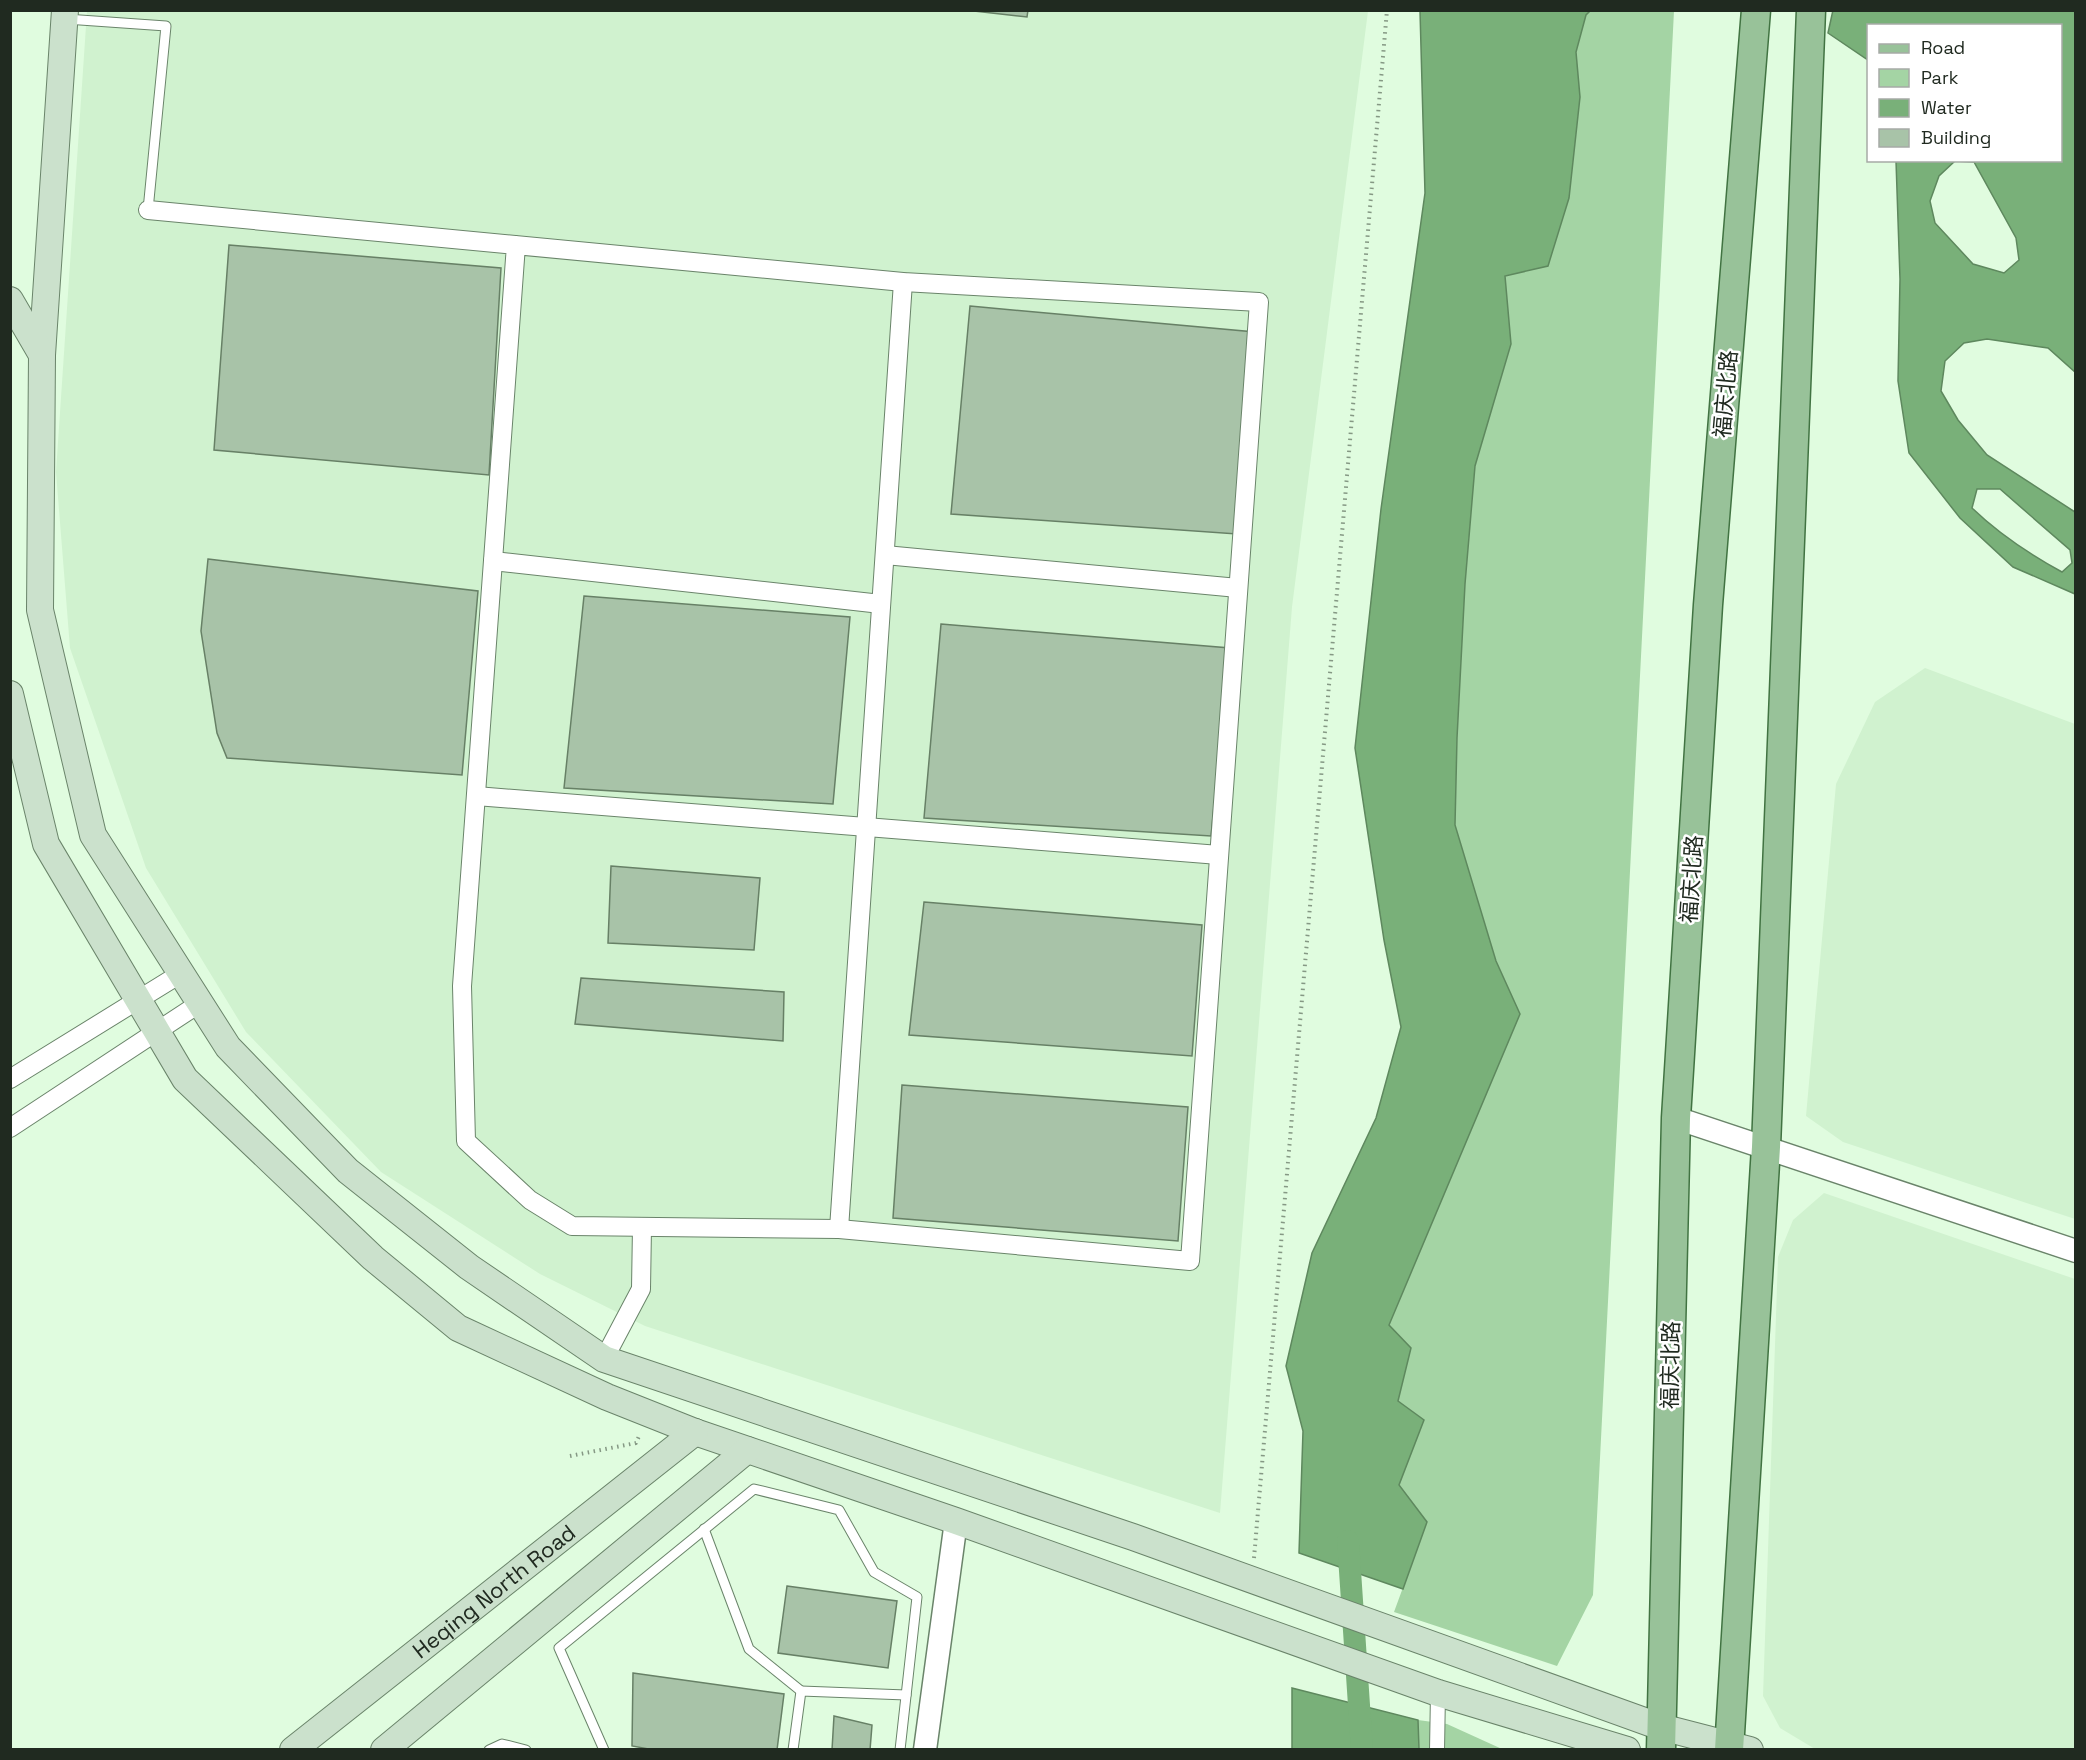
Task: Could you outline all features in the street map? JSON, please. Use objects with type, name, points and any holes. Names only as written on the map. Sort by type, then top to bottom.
[{"type":"main road","points":[[65,15],[42,355],[40,610],[93,835],[228,1047],[348,1171],[469,1267],[604,1359],[1133,1537],[1383,1628],[1661,1738],[1736,1747],[1766,1147],[1811,21]]},
{"type":"main road","name":"福庆北路","points":[[1661,1738],[1676,1118],[1708,605],[1755,20]]},
{"type":"main road","points":[[10,300],[42,355]]},
{"type":"main road","points":[[10,694],[46,844],[186,1079],[373,1258],[458,1328],[607,1396],[695,1432],[956,1521],[1438,1694],[1627,1749]]},
{"type":"main road","name":"Heqing North Road","points":[[301,1747],[695,1432]]},
{"type":"main road","points":[[384,1749],[747,1450]]},
{"type":"street","points":[[148,210],[516,245],[903,282],[1259,302],[1190,1261],[838,1229],[572,1226],[530,1200],[466,1141],[462,986],[516,245]]},
{"type":"street","points":[[838,1229],[903,282]]},
{"type":"street","points":[[885,555],[1238,588]]},
{"type":"street","points":[[493,561],[881,604]]},
{"type":"street","points":[[476,796],[1219,855]]},
{"type":"street","points":[[10,1079],[180,974]]},
{"type":"street","points":[[10,1128],[200,1003]]},
{"type":"street","points":[[1676,1118],[2076,1251]]},
{"type":"street","points":[[604,1359],[641,1289],[642,1227]]},
{"type":"street","points":[[925,1749],[956,1521]]},
{"type":"street","points":[[1437,1749],[1438,1694]]},
{"type":"lane","points":[[65,15],[166,26],[148,210]]},
{"type":"lane","points":[[604,1749],[559,1648],[754,1489],[839,1510],[874,1572],[917,1597],[900,1749]]},
{"type":"lane","points":[[704,1529],[749,1649],[801,1691],[906,1695]]},
{"type":"lane","points":[[794,1749],[801,1691]]},
{"type":"lane","points":[[489,1749],[502,1744],[526,1749]]},
{"type":"path","points":[[1252,1580],[1387,10]]},
{"type":"shaded area","points":[[87,11],[1368,11],[1292,607],[1220,1513],[645,1326],[540,1274],[381,1172],[246,1032],[146,868],[70,648],[56,472]]},
{"type":"shaded area","points":[[1925,668],[2075,724],[2075,1219],[1843,1142],[1806,1116],[1836,784],[1875,702]]},
{"type":"shaded area","points":[[1824,1193],[2075,1279],[2075,1749],[1815,1749],[1780,1728],[1763,1696],[1778,1257],[1793,1220]]},
{"type":"green space","points":[[1590,11],[1674,11],[1593,1595],[1557,1666],[1394,1612],[1427,1522],[1399,1485],[1424,1420],[1398,1401],[1411,1348],[1389,1325],[1520,1014],[1496,961],[1455,825],[1465,584],[1475,466],[1511,344],[1505,276],[1548,266],[1569,198],[1580,97],[1576,52],[1586,15]]},
{"type":"green space","points":[[1418,1720],[1447,1724],[1502,1749],[1419,1749]]},
{"type":"water","points":[[1833,10],[2075,11],[2075,372],[2048,348],[1987,339],[1964,343],[1945,361],[1941,391],[1958,420],[1987,455],[2075,512],[2075,594],[2013,567],[1960,518],[1909,453],[1898,381],[1900,279],[1896,162],[1954,162],[1939,176],[1930,201],[1935,223],[1973,264],[2004,273],[2019,260],[2016,238],[1974,162],[2062,162],[2062,24],[1867,24],[1867,59],[1828,33]],"holes":[[[1977,489],[2000,489],[2070,550],[2072,563],[2062,572],[2026,551],[1972,508]]]},
{"type":"water","points":[[1420,11],[1590,11],[1586,15],[1576,52],[1580,97],[1569,198],[1548,266],[1505,276],[1511,344],[1475,466],[1465,584],[1455,825],[1496,961],[1520,1014],[1389,1325],[1411,1348],[1398,1401],[1424,1420],[1399,1485],[1427,1522],[1403,1589],[1299,1553],[1303,1431],[1286,1366],[1312,1253],[1376,1118],[1401,1027],[1384,940],[1355,748],[1381,509],[1425,193]]},
{"type":"water","points":[[1292,1688],[1418,1720],[1419,1749],[1292,1749]]},
{"type":"building","points":[[965,10],[1028,10],[1027,17]]},
{"type":"building","points":[[229,245],[501,268],[489,475],[214,450]]},
{"type":"building","points":[[970,306],[1255,332],[1237,534],[951,514]]},
{"type":"building","points":[[208,559],[478,591],[462,775],[227,758],[217,733],[201,631]]},
{"type":"building","points":[[584,596],[850,617],[833,804],[564,788]]},
{"type":"building","points":[[941,624],[1230,648],[1211,836],[924,818]]},
{"type":"building","points":[[611,866],[760,878],[754,950],[608,943]]},
{"type":"building","points":[[924,902],[1202,925],[1192,1056],[909,1035]]},
{"type":"building","points":[[581,978],[784,992],[783,1041],[575,1024]]},
{"type":"building","points":[[902,1085],[1188,1107],[1178,1241],[893,1218]]},
{"type":"building","points":[[787,1586],[897,1601],[888,1668],[778,1653]]},
{"type":"building","points":[[633,1673],[784,1694],[777,1750],[654,1750],[632,1746]]},
{"type":"building","points":[[834,1716],[872,1725],[870,1750],[832,1750]]},
{"type":"waterway","points":[[1348,1541],[1362,1750]]}]
